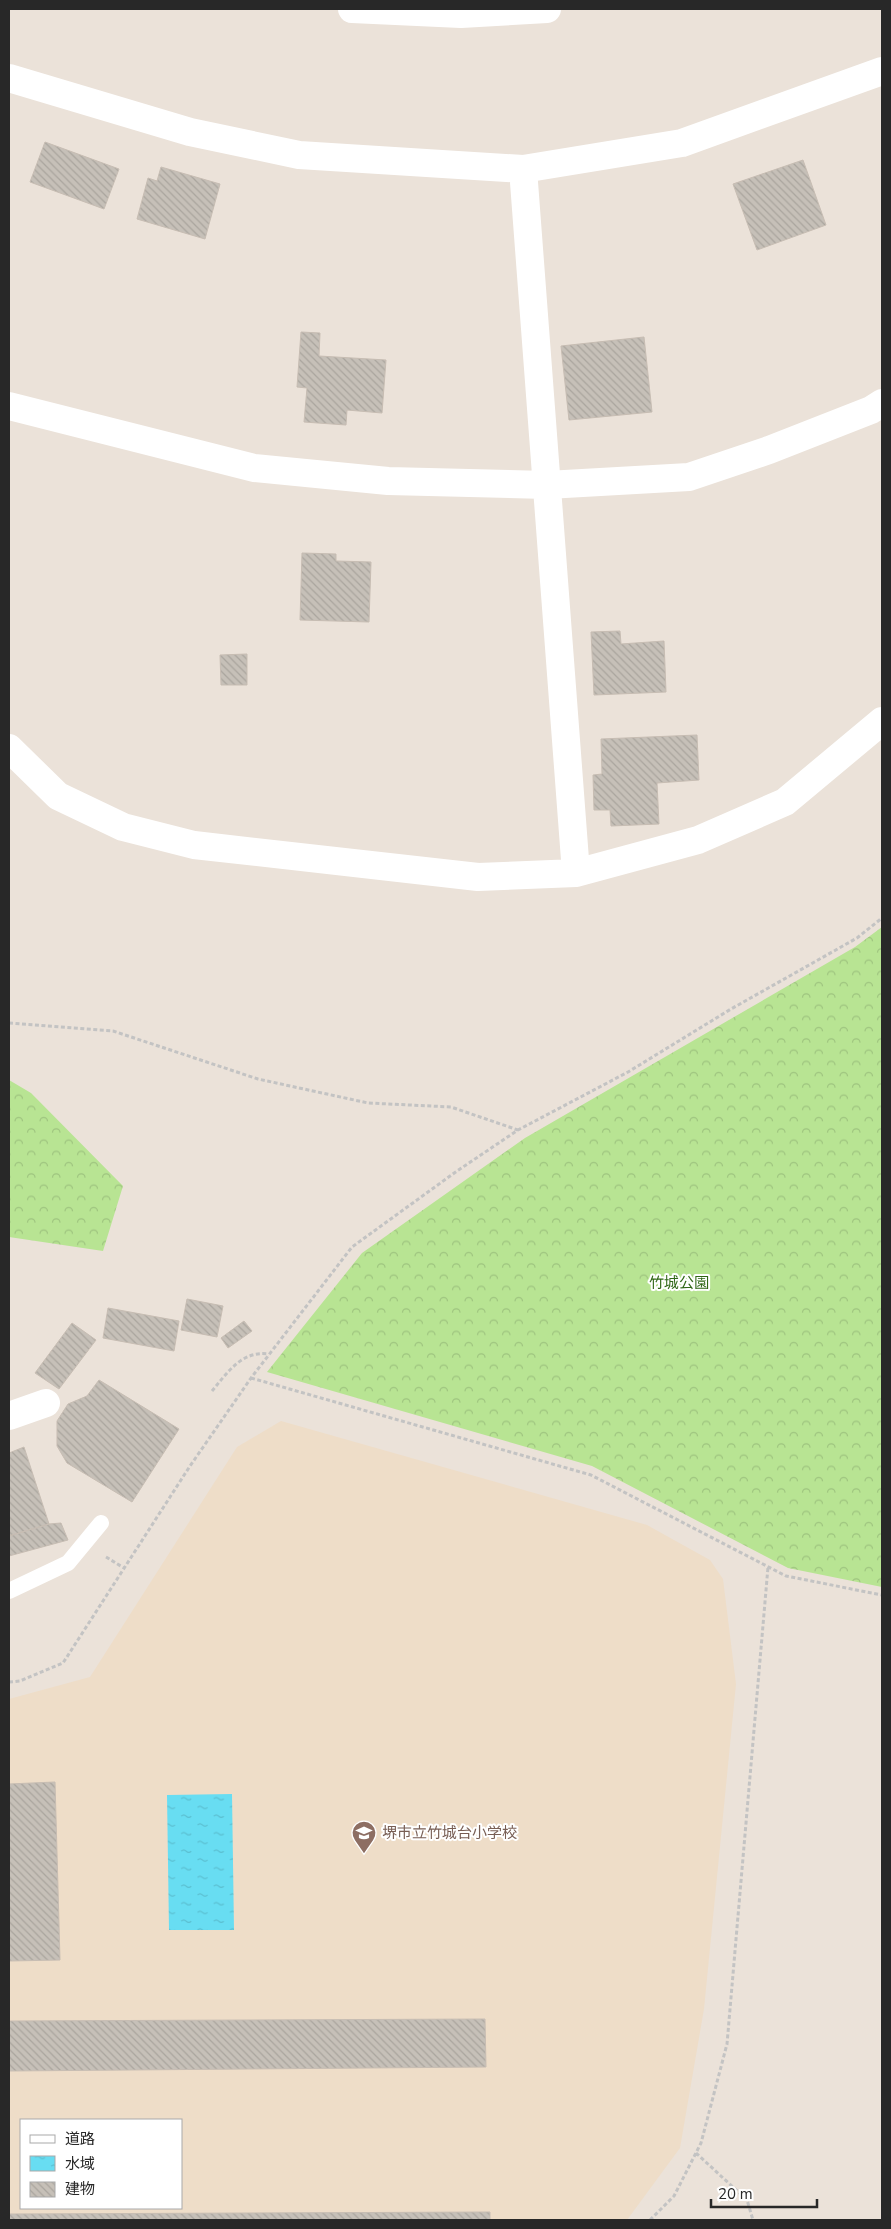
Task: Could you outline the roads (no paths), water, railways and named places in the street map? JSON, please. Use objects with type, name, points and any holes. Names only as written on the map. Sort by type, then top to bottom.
[{"type":"street","points":[[352,9],[461,14],[547,9]]},
{"type":"street","points":[[9,78],[190,132],[299,155],[524,170],[682,143],[882,71]]},
{"type":"street","points":[[524,170],[576,873]]},
{"type":"street","points":[[9,406],[254,468],[388,481],[547,485],[689,477],[768,450],[871,410],[882,403]]},
{"type":"street","points":[[9,748],[58,796],[123,827],[194,845],[478,877],[576,873],[698,840],[785,802],[882,721]]},
{"type":"street","points":[[9,1416],[46,1403]]},
{"type":"lane","points":[[9,1591],[68,1563],[101,1523]]},
{"type":"water","points":[[232,1794],[234,1930],[169,1930],[167,1795]]},
{"type":"place","name":"堺市立竹城台小学校","points":[[364,1854]]},
{"type":"park label","name":"竹城公園","points":[[679,1283]]}]
